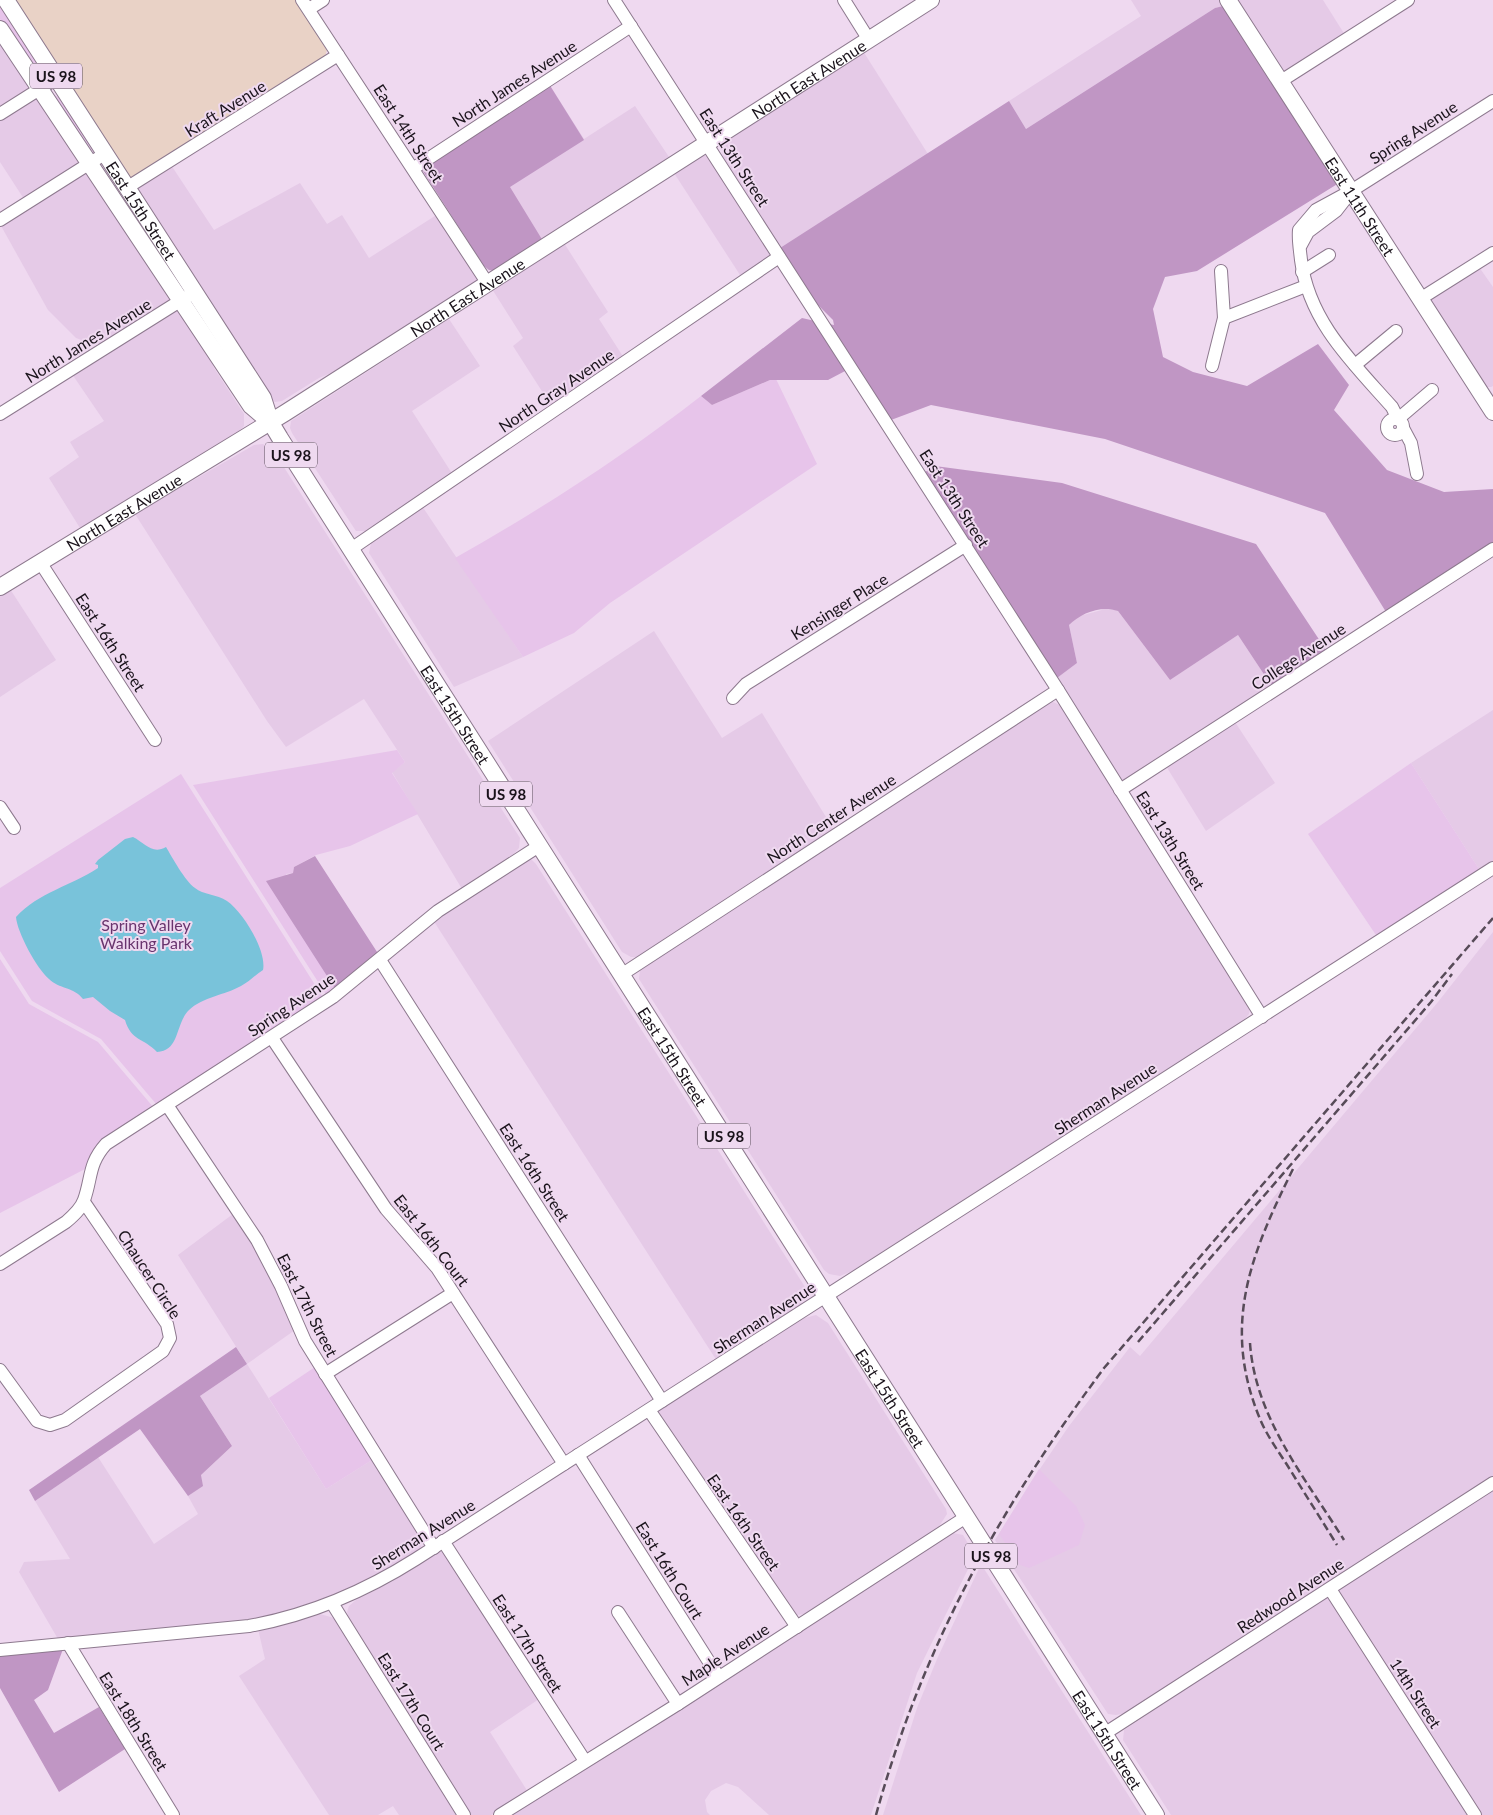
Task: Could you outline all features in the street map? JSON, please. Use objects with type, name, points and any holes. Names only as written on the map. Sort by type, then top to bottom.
[{"type":"main road","name":"East 15th Street","points":[[6,0],[128,187],[188,296]]},
{"type":"main road","name":"North East Avenue","points":[[0,587],[271,422],[931,0]]},
{"type":"main road","name":"East 11th Street","points":[[1228,0],[1420,299],[1488,394],[1493,412]]},
{"type":"main road","name":"East 15th Street","points":[[0,29],[120,211],[188,296],[263,398],[271,422],[351,549],[1156,1815]]},
{"type":"main road","points":[[102,183],[118,190],[128,187]]},
{"type":"main road","points":[[120,211],[120,196],[128,187]]},
{"type":"street","points":[[306,5],[323,0]]},
{"type":"street","name":"East 13th Street","points":[[614,0],[966,545],[1262,1017]]},
{"type":"street","points":[[844,0],[869,40]]},
{"type":"street","points":[[1281,81],[1408,0]]},
{"type":"street","name":"East 14th Street","points":[[306,5],[488,284]]},
{"type":"street","name":"North James Avenue","points":[[414,168],[631,26]]},
{"type":"street","name":"Kraft Avenue","points":[[128,187],[338,55]]},
{"type":"street","points":[[0,114],[57,78]]},
{"type":"street","name":"Spring Avenue","points":[[1417,474],[1411,443],[1392,407],[1355,365],[1318,318],[1302,272],[1299,230],[1308,217],[1329,202],[1351,191],[1493,101]]},
{"type":"street","points":[[0,220],[106,153]]},
{"type":"street","points":[[1420,299],[1493,253]]},
{"type":"street","points":[[1302,272],[1328,255]]},
{"type":"street","name":"North Gray Avenue","points":[[351,549],[699,314],[779,257]]},
{"type":"street","points":[[1212,366],[1224,318],[1221,271]]},
{"type":"street","points":[[1224,318],[1306,286]]},
{"type":"street","name":"North James Avenue","points":[[0,414],[188,296]]},
{"type":"street","points":[[1355,365],[1396,331]]},
{"type":"street","points":[[1400,424],[1432,390]]},
{"type":"street","name":"Kensinger Place","points":[[733,698],[746,684],[966,545]]},
{"type":"street","name":"College Avenue","points":[[1120,790],[1493,549]]},
{"type":"street","name":"East 16th Street","points":[[40,562],[155,740]]},
{"type":"street","name":"North Center Avenue","points":[[621,975],[1058,690]]},
{"type":"street","points":[[0,807],[14,828]]},
{"type":"street","name":"Spring Avenue","points":[[84,1202],[92,1162],[106,1144],[333,998],[438,911],[539,846]]},
{"type":"street","name":"Sherman Avenue","points":[[0,1650],[249,1626],[288,1618],[332,1604],[372,1585],[438,1545],[1493,868]]},
{"type":"street","name":"East 16th Street","points":[[380,960],[662,1401]]},
{"type":"street","name":"East 16th Court","points":[[272,1038],[386,1209],[437,1268],[454,1292],[564,1464]]},
{"type":"street","name":"East 17th Street","points":[[167,1105],[257,1240],[281,1286],[305,1341],[325,1374],[585,1762]]},
{"type":"street","points":[[0,1264],[66,1222],[84,1202]]},
{"type":"street","name":"Chaucer Circle","points":[[0,1370],[37,1421],[50,1425],[65,1420],[164,1351],[170,1338],[166,1324],[84,1202]]},
{"type":"street","points":[[325,1374],[454,1292]]},
{"type":"street","name":"East 16th Street","points":[[649,1410],[797,1627]]},
{"type":"street","name":"East 16th Court","points":[[578,1455],[718,1676]]},
{"type":"street","name":"Redwood Avenue","points":[[1104,1734],[1493,1483]]},
{"type":"street","name":"Maple Avenue","points":[[500,1815],[678,1704],[718,1676],[797,1627],[966,1516]]},
{"type":"street","name":"14th Street","points":[[1330,1589],[1475,1815]]},
{"type":"street","name":"East 17th Court","points":[[332,1604],[464,1815]]},
{"type":"street","points":[[618,1612],[678,1704]]},
{"type":"street","name":"East 18th Street","points":[[68,1644],[172,1815]]},
{"type":"shaded area","points":[[12,0],[299,0],[327,50],[325,57],[134,178],[129,178]]},
{"type":"shaded area","points":[[1131,0],[1219,0],[1223,6],[1215,8],[1026,129],[1009,101],[1141,16]]},
{"type":"shaded area","points":[[1237,0],[1323,0],[1345,35],[1287,71],[1283,71]]},
{"type":"shaded area","points":[[1223,6],[1339,183],[1197,271],[1165,277],[1153,309],[1163,357],[1193,372],[1247,386],[1318,344],[1349,385],[1334,410],[1387,470],[1444,492],[1493,489],[1493,543],[1386,612],[1325,513],[1105,439],[931,405],[891,420],[829,324],[834,325],[833,320],[812,299],[780,248],[1009,101],[1026,129],[1215,8]]},
{"type":"shaded area","points":[[0,39],[29,86],[29,89],[0,110]]},
{"type":"shaded area","points":[[863,51],[928,154],[780,248],[723,157],[721,145]]},
{"type":"shaded area","points":[[549,84],[584,139],[635,106],[671,160],[492,271],[486,269],[424,164]]},
{"type":"shaded area","points":[[549,84],[584,140],[510,187],[543,241],[496,271],[489,270],[483,265],[421,168]]},
{"type":"shaded area","points":[[38,98],[78,161],[77,165],[24,199],[0,162],[0,118],[29,100]]},
{"type":"shaded area","points":[[702,156],[707,156],[772,254],[742,278],[674,173]]},
{"type":"shaded area","points":[[171,165],[214,230],[300,183],[327,224],[342,215],[369,258],[438,214],[478,279],[477,282],[338,370],[319,378],[282,401],[275,402],[138,192],[138,188]]},
{"type":"shaded area","points":[[83,173],[88,174],[170,293],[171,300],[100,347],[76,338],[48,310],[0,224]]},
{"type":"shaded area","points":[[564,243],[608,312],[599,319],[624,358],[552,407],[513,346],[523,338],[492,289]]},
{"type":"shaded area","points":[[1479,267],[1493,287],[1493,386],[1491,387],[1486,387],[1431,302],[1432,298]]},
{"type":"shaded area","points":[[178,309],[206,348],[214,368],[244,414],[244,426],[238,432],[80,528],[49,478],[79,457],[70,442],[104,421],[72,374]]},
{"type":"shaded area","points":[[802,318],[815,321],[847,370],[828,380],[770,380],[712,405],[701,396]]},
{"type":"shaded area","points":[[449,319],[480,366],[412,411],[453,475],[368,531],[356,531],[292,433],[290,428],[291,421]]},
{"type":"shaded area","points":[[263,444],[273,450],[520,838],[519,848],[510,858],[462,889],[392,772],[405,762],[364,699],[286,747],[267,721],[135,514],[254,445]]},
{"type":"shaded area","points":[[935,466],[1062,483],[1256,544],[1326,650],[1271,685],[1238,635],[1170,680],[1118,611],[1105,609],[1085,614],[1069,625],[1077,663],[1057,678],[925,472]]},
{"type":"shaded area","points":[[422,506],[523,657],[454,687],[369,553],[371,543],[385,530]]},
{"type":"shaded area","points":[[10,589],[56,660],[0,697],[0,594]]},
{"type":"shaded area","points":[[1109,608],[1118,611],[1170,680],[1238,635],[1271,685],[1230,714],[1122,783],[1057,678],[1077,663],[1069,625],[1076,617]]},
{"type":"shaded area","points":[[654,631],[722,738],[762,713],[834,830],[637,957],[631,957],[622,952],[488,741]]},
{"type":"shaded area","points":[[1051,701],[1062,706],[1250,1007],[1249,1014],[1243,1021],[852,1271],[840,1276],[829,1274],[824,1270],[639,979],[640,970]]},
{"type":"shaded area","points":[[1493,710],[1493,861],[1479,869],[1411,763]]},
{"type":"shaded area","points":[[1235,722],[1275,783],[1206,831],[1166,766]]},
{"type":"shaded area","points":[[315,856],[379,955],[336,990],[266,881],[293,873],[294,867]]},
{"type":"shaded area","points":[[531,859],[536,864],[805,1287],[805,1296],[802,1304],[717,1361],[433,920]]},
{"type":"shaded area","points":[[1493,932],[1493,1478],[1126,1713],[1108,1714],[995,1540],[1069,1426],[1130,1347],[1140,1356],[1438,1002]]},
{"type":"shaded area","points":[[233,1214],[252,1243],[277,1288],[295,1330],[247,1364],[178,1255]]},
{"type":"shaded area","points":[[816,1315],[828,1323],[946,1509],[947,1514],[938,1528],[804,1614],[797,1615],[794,1614],[658,1415],[659,1410],[801,1319]]},
{"type":"shaded area","points":[[236,1347],[247,1364],[200,1396],[232,1446],[201,1475],[203,1486],[188,1496],[140,1429],[35,1501],[29,1490]]},
{"type":"shaded area","points":[[247,1364],[326,1489],[372,1460],[422,1540],[421,1547],[403,1562],[334,1597],[263,1619],[58,1639],[19,1572],[24,1562],[70,1559],[35,1501],[98,1457],[154,1544],[198,1514],[188,1496],[202,1486],[201,1475],[232,1446],[200,1396]]},
{"type":"shaded area","points":[[1493,1488],[1493,1815],[1481,1815],[1337,1590]]},
{"type":"shaded area","points":[[953,1533],[963,1535],[975,1555],[917,1673],[871,1815],[769,1815],[738,1787],[726,1783],[711,1791],[705,1800],[707,1812],[710,1815],[508,1815]]},
{"type":"shaded area","points":[[437,1552],[443,1552],[539,1699],[490,1732],[528,1792],[491,1815],[469,1815],[349,1619],[347,1612],[349,1606],[356,1600],[393,1581]]},
{"type":"shaded area","points":[[981,1564],[1141,1815],[883,1815],[917,1708],[937,1659]]},
{"type":"shaded area","points":[[1328,1595],[1469,1815],[1171,1815],[1123,1740],[1124,1730]]},
{"type":"shaded area","points":[[320,1614],[334,1618],[458,1815],[399,1815],[393,1806],[378,1815],[329,1815],[239,1676],[265,1659],[258,1629]]},
{"type":"shaded area","points":[[63,1649],[48,1690],[34,1700],[54,1733],[99,1707],[125,1749],[59,1792],[0,1688],[0,1655]]},
{"type":"green space","points":[[0,1],[43,69],[43,74],[32,67],[0,19]]},
{"type":"green space","points":[[53,94],[61,99],[93,146],[93,152]]},
{"type":"green space","points":[[776,379],[817,464],[610,603],[574,633],[523,657],[455,558],[581,482],[701,396],[712,405]]},
{"type":"green space","points":[[397,750],[405,762],[392,773],[418,814],[350,846],[316,855],[294,867],[293,873],[286,874],[336,990],[327,996],[193,785]]},
{"type":"green space","points":[[1411,763],[1479,869],[1378,938],[1308,834]]},
{"type":"green space","name":"Spring Valley Walking Park","points":[[181,774],[324,999],[157,1105],[101,1039],[32,1001],[0,951],[0,888]]},
{"type":"green space","points":[[0,959],[29,1004],[98,1042],[154,1108],[87,1168],[0,1213]]},
{"type":"green space","points":[[315,1367],[372,1460],[326,1489],[269,1398]]},
{"type":"green space","points":[[1039,1469],[1076,1506],[1085,1525],[1079,1545],[1029,1568],[1020,1565],[999,1534]]},
{"type":"water","points":[[133,837],[153,849],[157,850],[166,847],[191,885],[202,892],[227,901],[233,906],[258,943],[263,962],[263,970],[244,984],[207,999],[189,1010],[181,1022],[174,1042],[170,1047],[157,1052],[134,1036],[125,1020],[93,997],[83,999],[75,992],[57,985],[49,979],[28,950],[16,917],[25,908],[45,895],[98,868],[98,865],[95,864],[98,860],[125,839]]},
{"type":"railway","points":[[876,1815],[895,1753],[941,1636],[999,1526],[1066,1420],[1104,1368],[1493,918]]},
{"type":"railway","points":[[1138,1342],[1431,1002],[1452,974]]},
{"type":"railway","points":[[1293,1169],[1278,1200],[1254,1261],[1246,1291],[1242,1321],[1243,1352],[1248,1385],[1260,1419],[1273,1444],[1337,1545]]},
{"type":"railway","points":[[1250,1343],[1261,1397],[1272,1422],[1299,1471],[1344,1540]]}]
